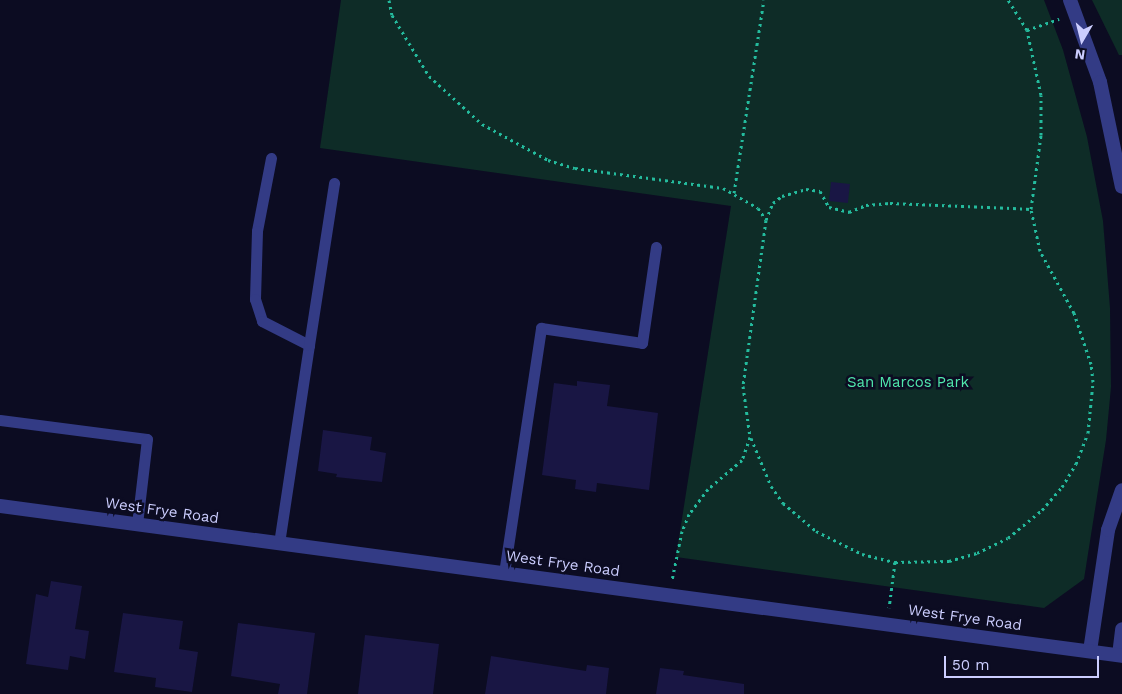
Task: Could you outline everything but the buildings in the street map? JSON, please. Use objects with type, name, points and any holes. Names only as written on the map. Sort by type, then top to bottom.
[{"type":"street","points":[[1070,0],[1100,82],[1122,187]]},
{"type":"street","points":[[1090,651],[1108,530],[1122,490]]},
{"type":"street","name":"West Frye Road","points":[[0,506],[1120,655]]},
{"type":"street","points":[[1120,655],[1122,629]]},
{"type":"lane","points":[[271,158],[257,231],[255,299],[262,321],[309,345]]},
{"type":"lane","points":[[279,543],[334,182]]},
{"type":"lane","points":[[504,573],[541,328],[642,343],[656,247]]},
{"type":"lane","points":[[0,420],[147,439],[137,524]]},
{"type":"path","points":[[734,193],[764,0]]},
{"type":"path","points":[[750,437],[771,486],[783,503],[816,532],[862,554],[896,562],[948,561],[978,553],[1008,538],[1054,497],[1076,464],[1085,441],[1090,417],[1091,364],[1074,313],[1040,251],[1031,209],[1041,103],[1027,30],[1008,0]]},
{"type":"path","points":[[1027,30],[1075,14]]},
{"type":"path","points":[[766,220],[773,203],[782,196],[806,189],[820,191],[828,207],[849,212],[866,205],[890,203],[1031,209]]},
{"type":"path","points":[[887,624],[896,562]]},
{"type":"green space","name":"San Marcos Park","points":[[341,0],[1044,0],[1063,50],[1087,137],[1103,221],[1110,308],[1111,387],[1106,440],[1084,579],[1044,608],[676,557],[731,206],[320,148]]},
{"type":"green space","points":[[1092,0],[1122,0],[1122,55],[1119,55]]}]
